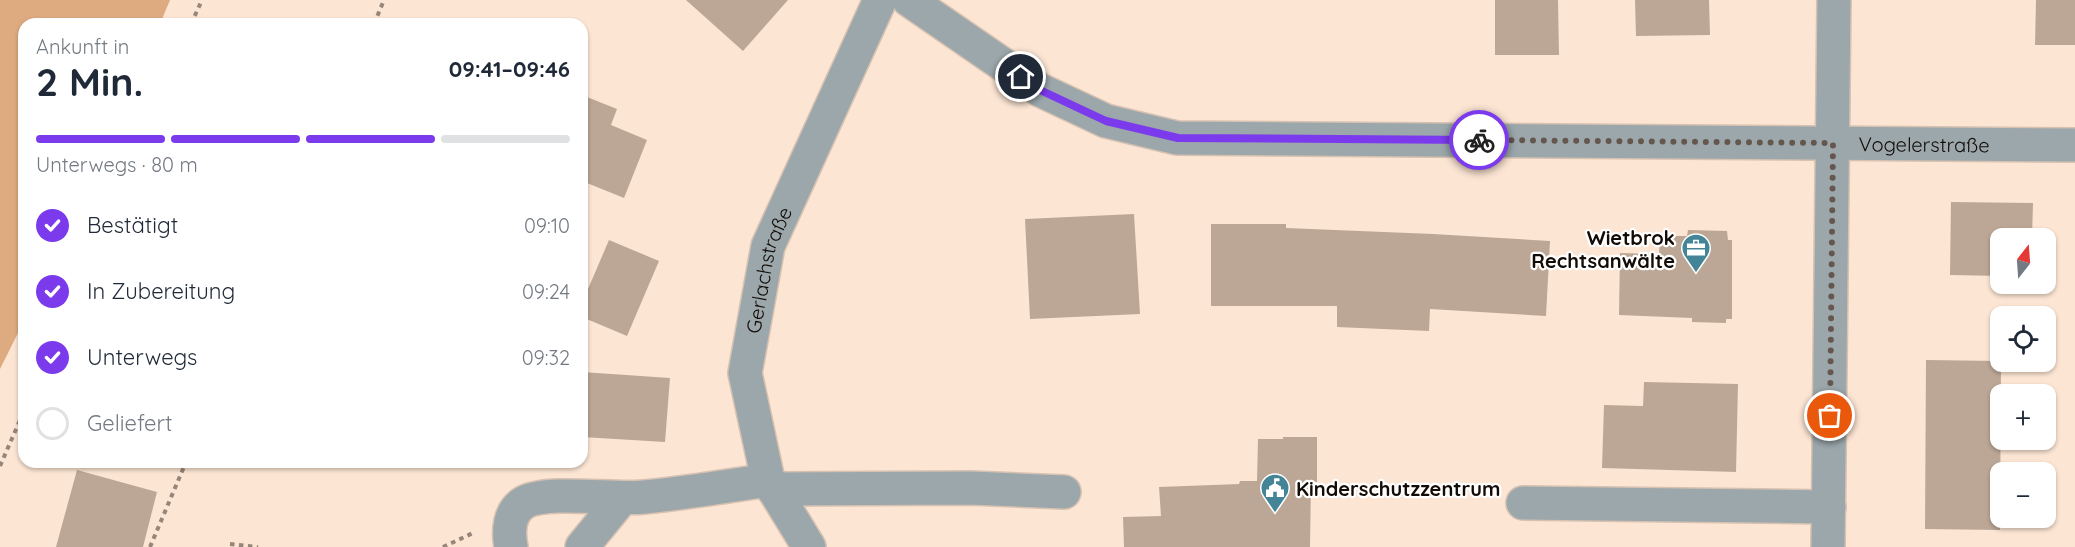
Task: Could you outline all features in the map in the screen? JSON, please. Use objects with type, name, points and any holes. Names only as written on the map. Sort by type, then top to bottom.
[{"type":"street","name":"Gerlachstraße","points":[[808,547],[771,484],[745,373],[768,246],[880,0]]},
{"type":"street","name":"Vogelerstraße","points":[[909,0],[1040,90],[1106,121],[1178,138],[2075,145]]},
{"type":"street","points":[[1828,547],[1834,0]]},
{"type":"street","points":[[510,547],[509,530],[513,514],[523,503],[539,497],[644,497],[771,484],[1064,492]]},
{"type":"street","points":[[582,547],[622,498]]},
{"type":"street","points":[[1523,502],[1829,507]]},
{"type":"path","points":[[194,18],[202,0]]},
{"type":"path","points":[[376,18],[384,0]]},
{"type":"path","points":[[0,466],[18,425]]},
{"type":"path","points":[[150,547],[183,468]]},
{"type":"path","points":[[230,544],[258,547]]},
{"type":"shaded area","points":[[0,0],[170,0],[162,18],[18,18],[18,333],[0,369]]},
{"type":"building","points":[[686,0],[788,0],[743,51]]},
{"type":"building","points":[[1495,0],[1558,0],[1559,55],[1495,55]]},
{"type":"building","points":[[1635,0],[1709,0],[1710,35],[1636,36]]},
{"type":"building","points":[[2036,0],[2075,0],[2075,45],[2035,45]]},
{"type":"building","points":[[588,97],[617,109],[611,125],[647,140],[624,198],[588,183]]},
{"type":"building","points":[[1951,202],[2033,203],[2032,228],[1990,228],[1990,276],[1950,275]]},
{"type":"building","points":[[1134,214],[1140,314],[1030,319],[1025,219]]},
{"type":"building","points":[[1211,224],[1286,224],[1286,228],[1550,241],[1546,316],[1430,309],[1429,331],[1337,327],[1337,306],[1211,306]]},
{"type":"building","points":[[1688,230],[1727,231],[1728,240],[1732,240],[1732,319],[1726,319],[1726,323],[1692,322],[1692,318],[1619,315],[1620,253],[1659,254],[1660,236],[1687,236]]},
{"type":"building","points":[[609,240],[659,261],[627,336],[588,320],[588,289]]},
{"type":"building","points":[[1926,360],[1990,361],[1990,372],[2001,372],[2001,384],[1990,384],[1990,450],[2000,450],[2000,462],[1990,462],[1990,528],[2000,528],[2000,530],[1925,529]]},
{"type":"building","points":[[588,372],[670,378],[665,442],[588,437]]},
{"type":"building","points":[[1644,382],[1738,384],[1736,472],[1602,468],[1604,405],[1643,406]]},
{"type":"building","points":[[1283,437],[1317,437],[1317,482],[1311,481],[1310,547],[1124,547],[1123,517],[1161,516],[1159,487],[1239,484],[1240,481],[1257,481],[1258,439],[1283,439]]},
{"type":"building","points":[[77,470],[157,492],[143,547],[56,547]]},
{"type":"way so far","points":[[1479,140],[1833,143],[1830,416]]},
{"type":"place","name":"Wietbrok Rechtsanwälte","points":[[1696,274]]},
{"type":"place","name":"Kinderschutzzentrum","points":[[1275,514]]},
{"type":"route","points":[[1021,77],[1040,90],[1106,121],[1178,138],[1479,140]]}]
